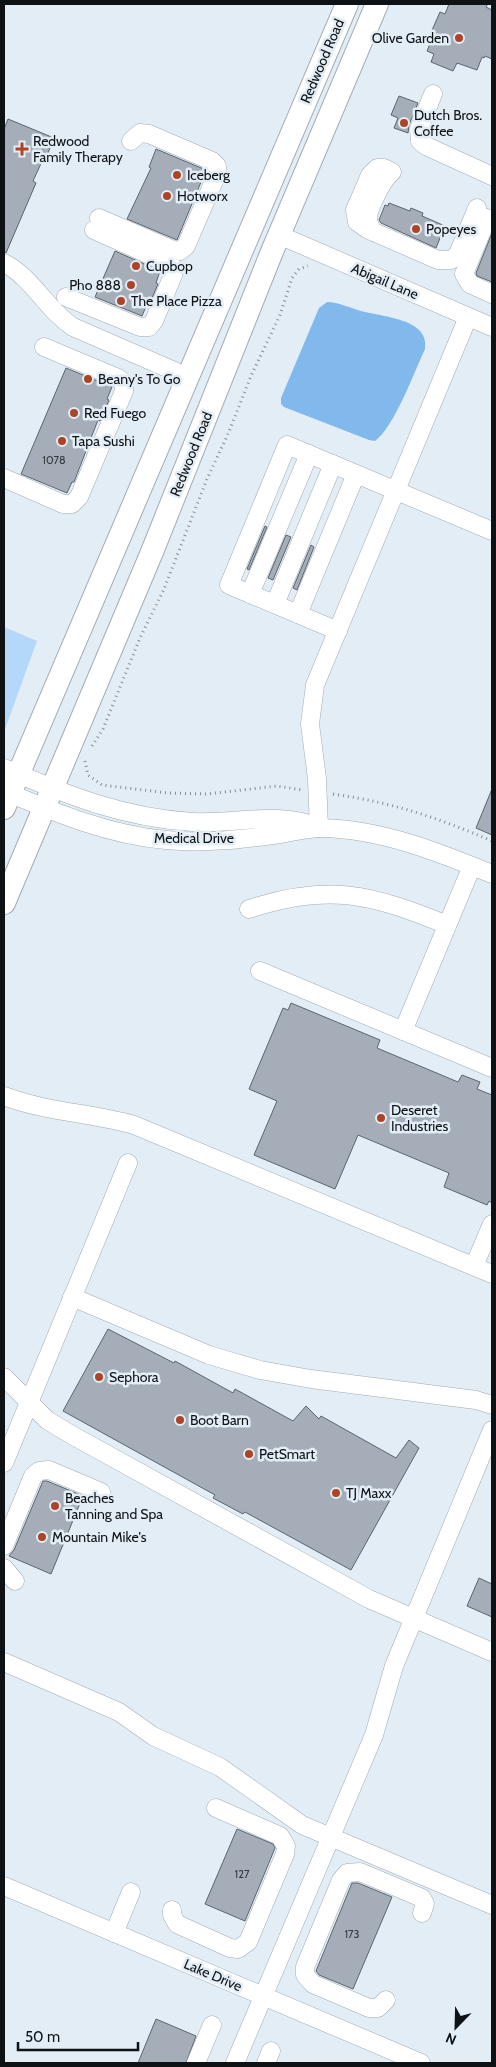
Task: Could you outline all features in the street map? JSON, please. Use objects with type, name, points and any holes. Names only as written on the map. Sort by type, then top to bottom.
[{"type":"main road","name":"Redwood Road","points":[[8,787],[188,378],[347,4]]},
{"type":"main road","name":"Redwood Road","points":[[4,904],[152,552],[279,235],[377,4]]},
{"type":"street","points":[[433,94],[418,133],[423,144],[492,176]]},
{"type":"street","points":[[66,297],[140,327],[149,327],[154,321],[173,275],[173,267],[96,224],[176,251],[184,249],[198,219],[218,170],[215,163],[145,133],[136,135],[131,142]]},
{"type":"street","points":[[439,152],[448,147],[456,147],[492,163]]},
{"type":"street","points":[[392,172],[382,182],[368,216],[373,232],[438,260],[447,261],[458,254],[482,213],[464,274],[470,284],[492,294]]},
{"type":"street","name":"Abigail Lane","points":[[279,235],[492,327]]},
{"type":"street","points":[[4,263],[24,277],[65,322],[73,327],[188,378]]},
{"type":"street","points":[[320,828],[317,779],[310,736],[310,712],[315,685],[468,317]]},
{"type":"street","points":[[4,478],[63,504],[72,504],[79,497],[124,391],[124,383],[118,378],[44,347]]},
{"type":"street","points":[[338,631],[229,585],[287,445],[492,531]]},
{"type":"street","points":[[250,594],[309,454]]},
{"type":"street","points":[[275,604],[333,464]]},
{"type":"street","points":[[298,614],[356,474]]},
{"type":"street","name":"Medical Drive","points":[[8,787],[47,798],[91,804],[159,819],[217,823],[285,818],[299,820],[320,828],[346,830],[403,841],[492,874]]},
{"type":"street","points":[[403,1031],[472,866]]},
{"type":"street","points":[[249,909],[291,897],[343,894],[380,900],[448,925]]},
{"type":"street","points":[[260,971],[492,1068]]},
{"type":"street","points":[[4,1096],[51,1110],[134,1124],[484,1270]]},
{"type":"street","points":[[4,1463],[128,1163]]},
{"type":"street","points":[[484,1270],[492,1224]]},
{"type":"street","points":[[484,1270],[492,1251]]},
{"type":"street","points":[[72,1297],[208,1355],[251,1367],[311,1379],[476,1400],[492,1405]]},
{"type":"street","points":[[4,1377],[47,1420],[70,1434],[349,1589],[492,1652]]},
{"type":"street","points":[[235,2063],[374,1736],[389,1678],[492,1430]]},
{"type":"street","points":[[4,1546],[33,1476],[39,1471],[49,1470],[102,1492]]},
{"type":"street","points":[[4,1662],[119,1712],[153,1736],[220,1767],[295,1821],[492,1904]]},
{"type":"street","points":[[172,1910],[172,1915],[177,1924],[230,1948],[238,1949],[248,1942],[285,1854],[286,1846],[280,1836],[216,1808]]},
{"type":"street","points":[[386,2000],[378,2008],[369,2008],[313,1984],[304,1975],[304,1967],[341,1880],[347,1873],[360,1872],[422,1898],[425,1904],[422,1913]]},
{"type":"street","name":"Lake Drive","points":[[4,1886],[263,1996],[410,2061]]},
{"type":"street","points":[[114,1933],[131,1892]]},
{"type":"street","points":[[196,2063],[212,2025]]},
{"type":"shaded area","points":[[327,302],[402,321],[420,331],[425,339],[425,349],[397,411],[390,424],[375,441],[284,407],[281,404],[281,398],[319,308]]},
{"type":"shaded area","points":[[4,627],[37,641],[4,732]]},
{"type":"building","name":"Olive Garden","points":[[449,4],[488,4],[486,7],[492,10],[492,59],[485,56],[484,58],[482,57],[477,70],[457,63],[453,71],[431,62],[434,54],[427,51],[432,39],[429,37],[440,12],[445,14]]},
{"type":"building","name":"Dutch Bros. Coffee","points":[[399,96],[418,103],[409,125],[408,133],[394,128],[398,118],[391,115]]},
{"type":"building","points":[[8,119],[54,138],[46,158],[44,157],[33,181],[36,183],[6,253],[4,252],[4,129]]},
{"type":"building","points":[[156,149],[206,170],[177,240],[127,219],[151,168],[149,167]]},
{"type":"building","name":"Popeyes","points":[[389,203],[410,211],[411,208],[423,213],[422,216],[445,226],[436,248],[381,223],[379,220],[385,205],[388,206]]},
{"type":"building","points":[[492,233],[492,282],[477,276],[476,273]]},
{"type":"building","points":[[115,251],[160,271],[156,283],[158,284],[142,316],[95,297]]},
{"type":"building","points":[[66,368],[112,387],[107,399],[109,400],[100,421],[98,420],[74,482],[72,482],[67,493],[21,474]]},
{"type":"building","points":[[265,526],[267,527],[249,570],[247,569]]},
{"type":"building","points":[[286,535],[291,537],[273,580],[268,578]]},
{"type":"building","points":[[311,545],[314,547],[297,590],[293,588]]},
{"type":"building","points":[[492,789],[492,835],[476,828]]},
{"type":"building","name":"Deseret Industries","points":[[291,1003],[380,1040],[377,1048],[458,1082],[462,1075],[480,1082],[477,1089],[492,1095],[492,1203],[489,1201],[487,1205],[444,1187],[449,1173],[358,1135],[335,1189],[254,1155],[277,1101],[249,1089],[283,1008],[288,1010]]},
{"type":"building","points":[[108,1329],[174,1363],[175,1361],[233,1393],[235,1389],[293,1421],[306,1406],[319,1419],[321,1416],[396,1458],[409,1440],[419,1448],[351,1570],[245,1512],[243,1514],[213,1498],[215,1495],[63,1411]]},
{"type":"building","points":[[43,1481],[83,1496],[51,1574],[9,1556],[14,1550]]},
{"type":"building","points":[[479,1578],[492,1584],[492,1617],[467,1606]]},
{"type":"building","points":[[237,1829],[273,1844],[275,1848],[245,1921],[205,1904]]},
{"type":"building","points":[[352,1883],[358,1883],[392,1897],[353,1989],[319,1975],[316,1971]]},
{"type":"building","points":[[156,2019],[196,2036],[186,2063],[138,2063]]},
{"type":"place","name":"Olive Garden","points":[[459,38]]},
{"type":"place","name":"Dutch Bros. Coffee","points":[[404,123]]},
{"type":"place","name":"Redwood Family Therapy","points":[[22,149]]},
{"type":"place","name":"Iceberg","points":[[177,175]]},
{"type":"place","name":"Hotworx","points":[[167,196]]},
{"type":"place","name":"Popeyes","points":[[416,229]]},
{"type":"place","name":"Cupbop","points":[[136,266]]},
{"type":"place","name":"Pho 888","points":[[131,285]]},
{"type":"place","name":"The Place Pizza","points":[[121,301]]},
{"type":"place","name":"Beany's To Go","points":[[88,379]]},
{"type":"place","name":"Red Fuego","points":[[74,413]]},
{"type":"place","name":"Tapa Sushi","points":[[62,441]]},
{"type":"place","name":"Deseret Industries","points":[[381,1118]]},
{"type":"place","name":"Sephora","points":[[99,1377]]},
{"type":"place","name":"Boot Barn","points":[[180,1420]]},
{"type":"place","name":"PetSmart","points":[[249,1454]]},
{"type":"place","name":"TJ Maxx","points":[[336,1493]]},
{"type":"place","name":"Beaches Tanning and Spa","points":[[55,1506]]},
{"type":"place","name":"Mountain Mike's","points":[[42,1537]]}]
